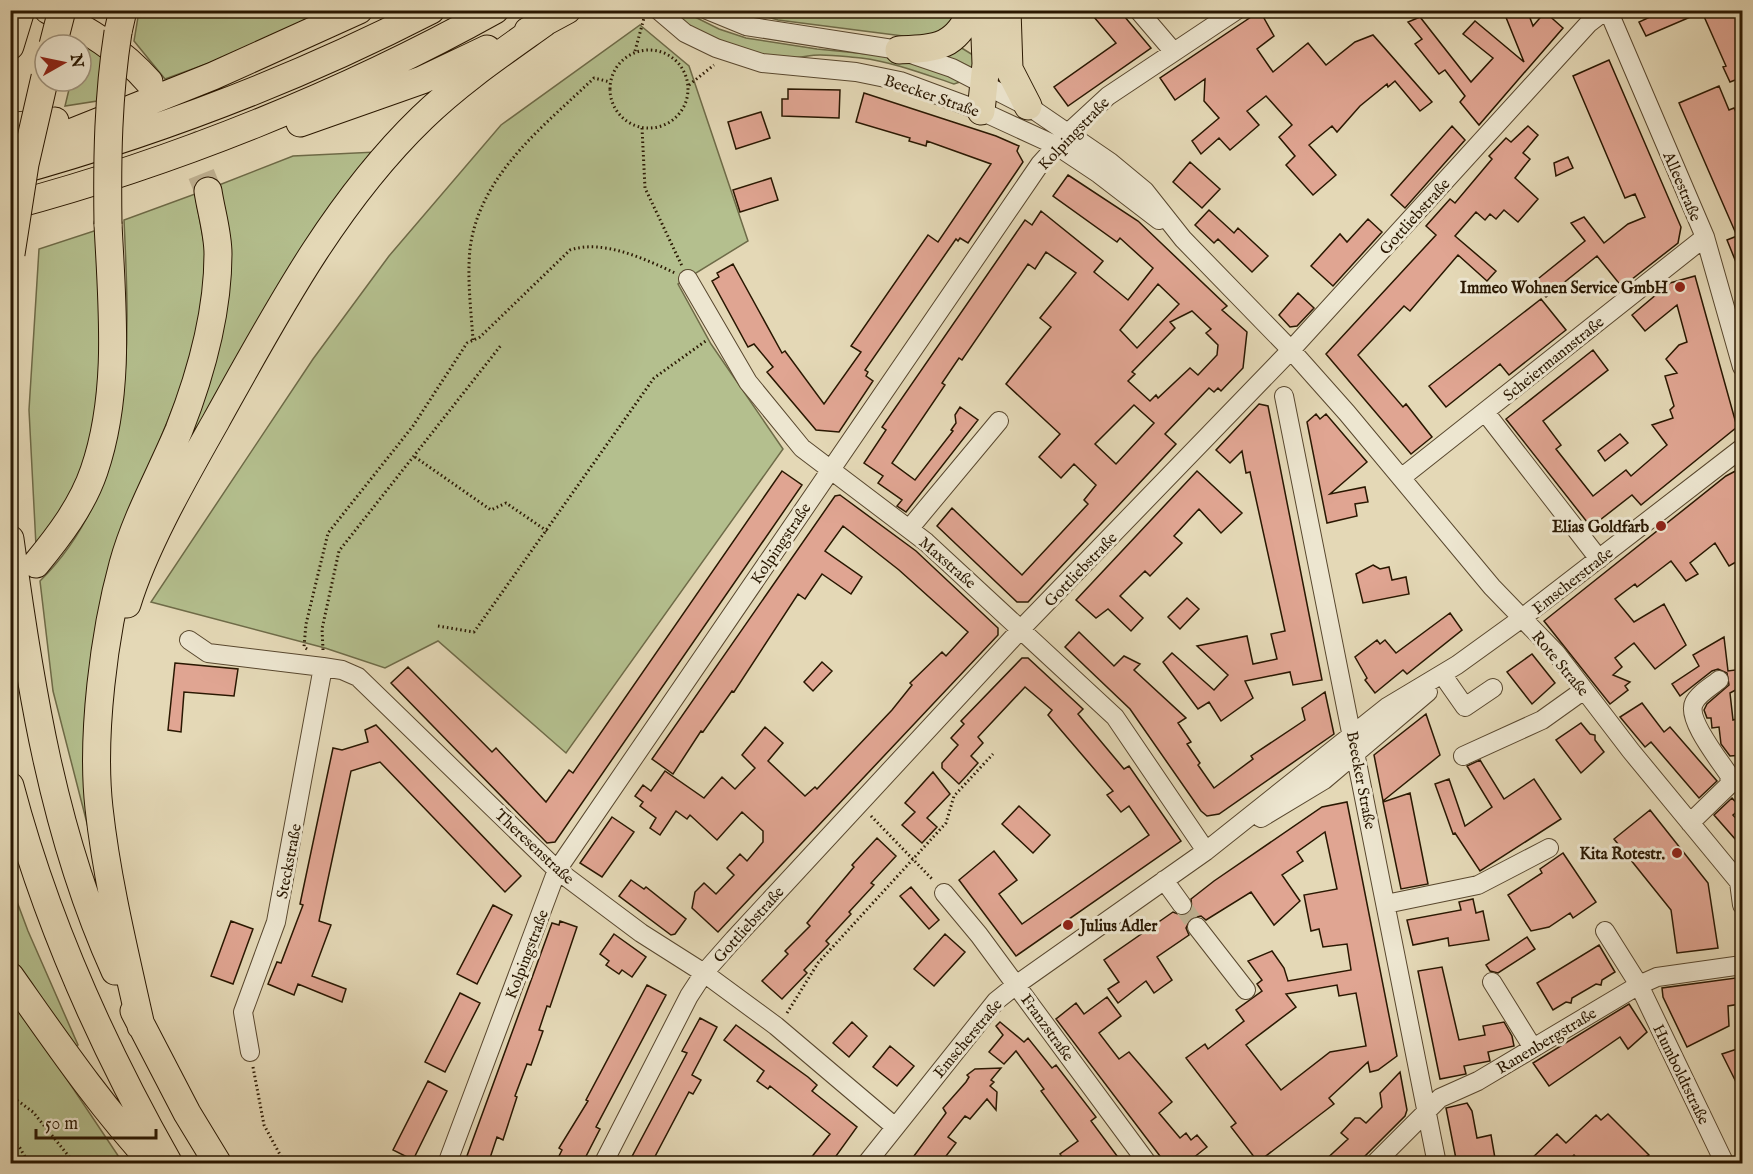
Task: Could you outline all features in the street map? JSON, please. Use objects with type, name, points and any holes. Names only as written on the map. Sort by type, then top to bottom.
[{"type":"highway","points":[[10,46],[21,10]]},
{"type":"highway","points":[[48,10],[84,28],[134,65],[148,82]]},
{"type":"highway","points":[[56,33],[62,10]]},
{"type":"highway","points":[[10,157],[213,76],[359,10]]},
{"type":"highway","points":[[10,173],[173,122],[270,85],[431,10]]},
{"type":"highway","points":[[10,206],[69,190],[147,163],[319,97],[399,61],[495,10]]},
{"type":"highway","points":[[899,50],[929,48],[947,43],[964,30],[972,10]]},
{"type":"highway","points":[[984,10],[993,89]]},
{"type":"highway","points":[[993,89],[1007,10]]},
{"type":"highway","points":[[147,163],[178,164],[422,80],[555,17]]},
{"type":"highway","points":[[102,686],[128,599],[160,527],[255,351],[322,241],[385,157],[422,118],[460,84],[555,17]]},
{"type":"highway","points":[[36,564],[60,536],[80,501],[93,472],[105,434],[111,376],[112,322],[106,151],[109,100],[120,21]]},
{"type":"highway","points":[[993,89],[1028,106]]},
{"type":"highway","points":[[10,264],[25,164],[41,93]]},
{"type":"highway","points":[[10,127],[127,109]]},
{"type":"highway","points":[[141,1026],[112,894],[99,806],[98,746],[102,686],[123,564],[143,505],[178,432],[202,368],[215,304],[218,252],[208,191]]},
{"type":"highway","points":[[10,539],[39,732],[81,883],[112,963],[141,1026],[187,1113],[218,1164]]},
{"type":"highway","points":[[10,786],[40,887],[65,952],[98,1028],[169,1164]]},
{"type":"highway","points":[[10,976],[107,1110],[154,1164]]},
{"type":"street","name":"Beecker Straße","points":[[707,10],[746,26],[899,50],[952,68],[993,89],[1056,146],[1099,174],[1183,239]]},
{"type":"street","points":[[1138,10],[1173,51]]},
{"type":"street","name":"Kolpingstraße","points":[[447,1164],[557,870],[831,468],[1040,164],[1069,132],[1108,96],[1236,10]]},
{"type":"street","name":"Alleestraße","points":[[1607,10],[1705,237],[1736,318],[1743,367]]},
{"type":"street","name":"Gottliebstraße","points":[[603,1164],[704,973],[1022,628],[1291,350],[1588,23],[1607,10]]},
{"type":"street","name":"Beecker Straße","points":[[652,12],[685,33],[762,63],[856,72],[900,81],[993,89]]},
{"type":"street","name":"Beecker Straße","points":[[1028,106],[1069,132],[1145,191],[1183,239],[1291,350]]},
{"type":"street","name":"Scheiermannstraße","points":[[1401,478],[1705,237]]},
{"type":"street","name":"Maxstraße","points":[[688,279],[748,382],[802,448],[909,528],[1022,628],[1115,717],[1206,851]]},
{"type":"street","name":"Rote Straße","points":[[1291,350],[1492,587],[1556,653],[1739,882],[1743,905]]},
{"type":"street","name":"Beecker Straße","points":[[1284,396],[1357,753],[1437,1164]]},
{"type":"street","points":[[1485,412],[1599,559]]},
{"type":"street","points":[[909,528],[999,421]]},
{"type":"street","name":"Emscherstraße","points":[[866,1164],[894,1126],[996,1001],[1206,851],[1314,786],[1357,753],[1450,671],[1743,448]]},
{"type":"street","name":"Theresenstraße","points":[[189,640],[208,653],[342,670],[358,677],[557,870],[641,933],[704,973],[776,1026],[894,1126]]},
{"type":"street","name":"Steckstraße","points":[[250,1052],[243,1012],[276,922],[323,667]]},
{"type":"street","points":[[1450,671],[1465,707],[1493,688]]},
{"type":"street","name":"Emscherstraße","points":[[1206,851],[1388,707],[1450,671]]},
{"type":"street","points":[[1690,823],[1726,791],[1730,784],[1729,775],[1694,721],[1692,710],[1694,701],[1719,680]]},
{"type":"street","points":[[1462,756],[1542,720],[1584,690]]},
{"type":"street","points":[[1386,904],[1478,885],[1549,848]]},
{"type":"street","points":[[1164,880],[1182,906]]},
{"type":"street","name":"Franzstraße","points":[[944,893],[1016,985],[1148,1164]]},
{"type":"street","points":[[1197,927],[1246,990]]},
{"type":"street","name":"Humboldtstraße","points":[[1605,930],[1639,985],[1725,1164]]},
{"type":"street","name":"Ranenbergstraße","points":[[1374,1164],[1440,1098],[1478,1081],[1639,985],[1657,977],[1743,965]]},
{"type":"street","points":[[1492,982],[1533,1048]]},
{"type":"path","points":[[635,51],[651,50],[672,57],[680,65],[689,86],[688,97],[678,117],[659,128],[642,128],[626,122],[618,114],[610,93],[610,82],[620,62],[635,51],[652,12]]},
{"type":"path","points":[[689,86],[729,52]]},
{"type":"path","points":[[473,340],[469,278],[470,249],[475,223],[486,197],[520,149],[594,78],[610,82]]},
{"type":"path","points":[[642,128],[645,188],[688,279]]},
{"type":"path","points":[[323,667],[304,647],[306,624],[328,533],[380,471],[413,426],[467,343],[480,338],[570,250],[583,246],[596,246],[654,263],[688,279]]},
{"type":"path","points":[[438,626],[474,632],[654,378],[718,333]]},
{"type":"path","points":[[323,667],[322,629],[339,551],[502,344]]},
{"type":"path","points":[[415,457],[491,510],[506,503],[547,531]]},
{"type":"path","points":[[776,1026],[818,963],[946,823],[954,796],[993,754]]},
{"type":"path","points":[[858,804],[913,858],[944,893]]},
{"type":"path","points":[[250,1052],[264,1125],[285,1164]]},
{"type":"path","points":[[10,1095],[33,1112],[75,1164]]},
{"type":"path","points":[[10,1138],[20,1148],[29,1164]]},
{"type":"green space","points":[[139,11],[334,11],[165,79],[134,41]]},
{"type":"green space","points":[[666,11],[683,11],[719,29],[746,38],[817,49],[898,57],[959,79],[960,82],[954,84],[897,65],[861,58],[820,55],[788,58],[755,53],[724,43],[694,29]]},
{"type":"green space","points":[[746,11],[965,11],[959,25],[921,37],[778,20]]},
{"type":"green space","points":[[640,25],[689,66],[748,241],[678,284],[711,344],[783,449],[566,753],[438,641],[385,668],[325,648],[151,602],[313,359],[389,256],[501,125]]},
{"type":"green space","points":[[93,46],[103,53],[97,101],[65,106],[68,93],[93,93]]},
{"type":"green space","points":[[960,47],[973,55],[977,73],[938,56]]},
{"type":"green space","points":[[376,152],[162,502],[209,380],[225,317],[229,285],[230,244],[219,185],[293,156]]},
{"type":"green space","points":[[195,194],[206,254],[203,304],[190,365],[135,502],[90,835],[53,691],[40,581],[72,543],[95,502],[111,458],[121,412],[126,364],[124,220]]},
{"type":"green space","points":[[97,230],[101,332],[98,400],[93,433],[84,465],[71,497],[36,546],[29,410],[39,249]]},
{"type":"green space","points":[[10,883],[28,931],[78,1045],[74,1047],[11,957]]},
{"type":"green space","points":[[10,1000],[48,1051],[123,1163],[11,1163]]},
{"type":"building","points":[[1088,10],[1119,10],[1151,48],[1068,106],[1054,87],[1116,43]]},
{"type":"building","points":[[1503,10],[1527,10],[1533,26],[1545,12],[1563,28],[1479,125],[1460,102],[1465,96],[1445,70],[1439,74],[1415,44],[1422,39],[1408,22],[1420,17],[1471,82],[1493,58],[1463,34],[1475,21],[1524,62]]},
{"type":"building","points":[[1665,10],[1743,10],[1743,77],[1730,82],[1723,67],[1726,66],[1702,12],[1646,36],[1639,22]]},
{"type":"building","points":[[1260,11],[1274,36],[1257,49],[1273,72],[1308,43],[1326,65],[1355,42],[1373,35],[1432,102],[1420,111],[1395,81],[1388,87],[1387,84],[1360,106],[1337,132],[1332,126],[1309,145],[1336,175],[1313,195],[1286,165],[1295,156],[1279,137],[1292,125],[1266,96],[1247,111],[1259,125],[1230,150],[1219,138],[1201,154],[1192,141],[1219,118],[1204,101],[1205,79],[1175,100],[1160,78]]},
{"type":"building","points":[[1609,60],[1681,227],[1678,243],[1622,287],[1597,256],[1546,297],[1534,282],[1585,241],[1571,223],[1584,217],[1604,243],[1628,224],[1645,217],[1635,194],[1625,198],[1573,76]]},
{"type":"building","points":[[1719,86],[1729,110],[1734,108],[1743,127],[1742,277],[1727,240],[1737,236],[1679,103]]},
{"type":"building","points":[[788,89],[840,90],[839,118],[782,116],[782,99],[788,99]]},
{"type":"building","points":[[864,93],[996,136],[1019,146],[1017,151],[1023,162],[968,243],[960,238],[958,241],[956,239],[865,370],[868,372],[866,376],[873,381],[839,432],[816,430],[767,372],[773,367],[754,344],[748,347],[712,281],[719,277],[717,273],[733,264],[782,353],[785,351],[824,404],[861,352],[851,346],[928,235],[938,242],[991,164],[927,141],[926,146],[909,141],[910,138],[856,122]]},
{"type":"building","points":[[761,112],[770,138],[736,149],[728,122]]},
{"type":"building","points":[[1452,126],[1465,140],[1405,208],[1391,195]]},
{"type":"building","points":[[1528,126],[1538,135],[1523,153],[1530,159],[1515,178],[1538,199],[1518,222],[1504,210],[1496,219],[1490,214],[1485,220],[1476,212],[1455,236],[1496,271],[1487,281],[1458,255],[1410,311],[1404,306],[1358,355],[1403,407],[1406,404],[1432,437],[1411,454],[1326,354],[1436,235],[1426,226],[1450,199],[1455,203],[1492,159],[1489,156],[1506,138],[1511,142]]},
{"type":"building","points":[[1568,157],[1573,168],[1556,176],[1554,163]]},
{"type":"building","points":[[1190,162],[1220,189],[1202,208],[1173,182]]},
{"type":"building","points":[[1068,175],[1138,221],[1227,306],[1222,310],[1247,332],[1243,368],[1221,391],[1218,388],[1214,392],[1209,388],[1165,434],[1176,444],[1028,602],[1017,602],[937,526],[952,508],[1022,575],[1088,504],[1084,500],[1096,485],[1074,464],[1061,478],[1039,457],[1060,434],[1006,384],[1051,327],[1040,318],[1076,273],[1046,252],[1035,269],[1028,264],[962,360],[959,358],[942,383],[945,385],[892,463],[915,480],[953,431],[951,430],[956,423],[955,415],[960,407],[978,420],[906,512],[897,506],[902,500],[878,483],[883,476],[864,463],[886,430],[882,427],[1025,220],[1032,225],[1041,211],[1103,261],[1094,272],[1128,300],[1153,268],[1120,238],[1117,242],[1053,196]],"holes":[[[1158,284],[1179,304],[1137,348],[1120,330]],[[1192,311],[1211,329],[1206,333],[1218,345],[1217,355],[1198,375],[1190,368],[1158,398],[1156,395],[1150,401],[1128,381],[1135,374],[1132,372],[1175,328],[1170,322]],[[1134,405],[1154,423],[1116,464],[1095,444]]]},
{"type":"building","points":[[771,178],[778,200],[740,212],[733,190]]},
{"type":"building","points":[[1209,210],[1234,233],[1238,228],[1268,256],[1252,272],[1218,239],[1214,243],[1195,225]]},
{"type":"building","points":[[1368,219],[1382,232],[1333,286],[1311,266],[1340,234],[1347,242]]},
{"type":"building","points":[[1695,276],[1737,427],[1641,505],[1632,495],[1591,527],[1506,419],[1593,350],[1608,370],[1543,421],[1561,445],[1556,449],[1593,496],[1626,470],[1631,476],[1667,445],[1652,425],[1673,418],[1670,410],[1674,406],[1665,376],[1677,373],[1666,359],[1679,345],[1687,342],[1677,305],[1645,331],[1632,315],[1670,283]]},
{"type":"building","points":[[1298,293],[1314,308],[1297,326],[1290,327],[1279,315]]},
{"type":"building","points":[[1541,299],[1566,330],[1509,375],[1500,364],[1446,407],[1429,386]]},
{"type":"building","points":[[1259,404],[1268,406],[1322,680],[1293,685],[1290,672],[1245,681],[1253,698],[1221,721],[1209,702],[1198,709],[1163,662],[1172,653],[1214,690],[1228,675],[1197,646],[1247,636],[1253,664],[1277,659],[1271,634],[1285,631],[1250,472],[1246,473],[1242,451],[1230,463],[1216,450]]},
{"type":"building","points":[[1316,414],[1320,419],[1326,414],[1367,462],[1330,494],[1365,487],[1368,502],[1355,504],[1357,516],[1327,523],[1307,422]]},
{"type":"building","points":[[1620,434],[1628,443],[1605,461],[1598,451]]},
{"type":"building","points":[[1743,467],[1743,558],[1729,566],[1715,543],[1690,563],[1698,574],[1686,581],[1671,561],[1637,587],[1635,584],[1615,599],[1634,622],[1664,604],[1686,645],[1655,669],[1634,643],[1615,658],[1622,667],[1613,675],[1630,682],[1625,686],[1628,690],[1610,704],[1544,621],[1726,476]]},
{"type":"building","points":[[782,471],[802,485],[555,842],[547,843],[391,683],[408,667],[492,752],[496,748],[546,802],[569,770],[573,773]]},
{"type":"building","points":[[1197,471],[1242,513],[1221,533],[1199,509],[1174,536],[1182,543],[1150,576],[1145,571],[1120,596],[1143,618],[1131,631],[1108,609],[1096,618],[1076,600]]},
{"type":"building","points":[[840,495],[916,551],[998,628],[998,635],[718,932],[692,908],[695,892],[704,883],[716,894],[734,875],[727,868],[740,854],[747,861],[763,842],[763,831],[742,812],[717,840],[690,815],[687,819],[676,811],[660,835],[650,828],[656,818],[640,806],[643,802],[635,796],[643,785],[651,791],[665,771],[704,798],[722,777],[735,789],[755,768],[742,755],[765,727],[783,743],[768,761],[805,796],[815,787],[817,789],[892,710],[912,685],[910,683],[942,652],[946,656],[968,632],[899,570],[843,526],[825,551],[862,577],[851,594],[822,574],[805,599],[798,594],[734,692],[732,691],[703,732],[701,731],[673,774],[652,759],[835,496]]},
{"type":"building","points":[[1373,565],[1380,569],[1389,567],[1392,580],[1406,577],[1409,594],[1363,603],[1356,574]]},
{"type":"building","points":[[1187,598],[1199,609],[1180,629],[1168,617]]},
{"type":"building","points":[[1450,613],[1462,630],[1407,674],[1403,670],[1375,693],[1365,680],[1367,678],[1355,657],[1377,640],[1380,644],[1385,640],[1396,653]]},
{"type":"building","points":[[1079,632],[1114,666],[1124,656],[1140,664],[1134,670],[1186,718],[1178,723],[1191,742],[1187,744],[1200,763],[1198,765],[1214,788],[1253,759],[1251,756],[1305,720],[1302,708],[1325,692],[1334,734],[1219,814],[1207,816],[1201,811],[1130,709],[1065,647]]},
{"type":"building","points":[[1724,637],[1728,671],[1743,669],[1743,686],[1730,693],[1733,720],[1743,717],[1743,755],[1730,756],[1721,744],[1719,727],[1712,728],[1711,718],[1707,718],[1704,710],[1707,704],[1729,685],[1727,673],[1718,669],[1712,671],[1680,696],[1672,684],[1699,666],[1693,655]]},
{"type":"building","points":[[1532,654],[1555,683],[1532,704],[1507,672]]},
{"type":"building","points":[[1022,658],[1028,658],[1083,709],[1078,714],[1124,769],[1129,766],[1181,841],[1016,956],[959,880],[994,851],[1017,880],[999,894],[1022,924],[1149,835],[1129,806],[1121,812],[1107,795],[1113,791],[1048,715],[1052,710],[1025,687],[978,737],[983,743],[971,756],[978,763],[959,784],[942,768],[942,763],[958,745],[951,738],[964,724],[961,721]]},
{"type":"building","points":[[822,662],[832,671],[813,691],[804,682]]},
{"type":"building","points":[[175,663],[238,669],[234,696],[184,692],[181,732],[168,730]]},
{"type":"building","points":[[1642,703],[1664,732],[1670,727],[1717,781],[1699,798],[1651,742],[1645,747],[1620,717]]},
{"type":"building","points":[[1426,714],[1440,755],[1383,801],[1374,755]]},
{"type":"building","points":[[1581,723],[1590,734],[1595,735],[1595,740],[1604,752],[1581,773],[1556,740]]},
{"type":"building","points":[[376,725],[521,876],[505,892],[380,762],[351,771],[319,921],[331,925],[312,976],[346,989],[342,1002],[298,984],[294,995],[268,984],[277,962],[281,963],[303,905],[300,904],[333,748],[342,750],[368,742],[365,730]]},
{"type":"building","points":[[1480,760],[1504,799],[1534,779],[1561,819],[1480,871],[1455,833],[1453,834],[1435,784],[1449,779],[1465,826],[1492,807],[1467,766]]},
{"type":"building","points":[[933,772],[950,794],[927,818],[937,827],[922,843],[902,825],[915,812],[905,803]]},
{"type":"building","points":[[1410,793],[1428,884],[1401,889],[1383,802]]},
{"type":"building","points":[[1732,798],[1741,808],[1733,815],[1743,826],[1743,848],[1714,815]]},
{"type":"building","points":[[1347,802],[1397,1056],[1378,1070],[1370,1072],[1368,1062],[1329,1098],[1334,1104],[1258,1162],[1231,1127],[1236,1123],[1186,1058],[1205,1044],[1208,1049],[1244,1021],[1236,1010],[1262,991],[1257,984],[1262,980],[1248,961],[1272,951],[1284,968],[1288,981],[1351,970],[1347,944],[1323,947],[1319,929],[1311,931],[1304,895],[1337,889],[1325,832],[1297,852],[1303,861],[1282,875],[1300,901],[1274,925],[1251,892],[1206,920],[1201,916],[1191,918],[1186,928],[1189,935],[1157,957],[1172,980],[1154,993],[1146,981],[1118,1003],[1108,989],[1119,982],[1104,960],[1173,912],[1183,916],[1188,914],[1192,909],[1191,899],[1322,807]],"holes":[[[1337,985],[1339,996],[1356,993],[1366,1046],[1330,1052],[1281,1090],[1246,1045],[1296,1007],[1286,994]]]},
{"type":"building","points":[[1019,806],[1050,835],[1033,853],[1002,824]]},
{"type":"building","points":[[1650,810],[1708,883],[1718,948],[1677,953],[1671,910],[1614,839]]},
{"type":"building","points":[[612,817],[634,832],[602,877],[580,863]]},
{"type":"building","points":[[877,838],[896,856],[871,883],[874,885],[849,912],[851,914],[826,941],[829,944],[804,970],[807,973],[782,999],[762,981],[788,954],[785,951],[810,926],[807,923],[854,867],[852,865]]},
{"type":"building","points":[[1563,853],[1596,902],[1573,918],[1570,913],[1549,927],[1531,931],[1508,895],[1542,873],[1540,869]]},
{"type":"building","points":[[631,880],[644,889],[646,887],[686,919],[675,934],[671,935],[619,896]]},
{"type":"building","points":[[911,887],[939,920],[929,929],[900,896]]},
{"type":"building","points":[[1473,899],[1476,913],[1483,911],[1489,940],[1449,946],[1448,938],[1413,945],[1407,920],[1461,910],[1459,902]]},
{"type":"building","points":[[493,905],[512,915],[477,984],[457,974]]},
{"type":"building","points":[[231,921],[253,929],[233,984],[211,976]]},
{"type":"building","points":[[560,921],[577,927],[550,1007],[547,1006],[539,1030],[543,1031],[531,1065],[527,1064],[515,1096],[517,1097],[503,1140],[497,1137],[488,1164],[464,1164],[552,923],[559,925]]},
{"type":"building","points":[[614,934],[646,957],[632,977],[622,970],[619,974],[606,965],[609,961],[600,954]]},
{"type":"building","points":[[945,934],[965,952],[934,986],[914,969]]},
{"type":"building","points":[[1527,937],[1535,949],[1498,973],[1490,971],[1486,965]]},
{"type":"building","points":[[1599,945],[1615,972],[1602,980],[1601,985],[1596,984],[1572,998],[1571,1003],[1566,1002],[1553,1010],[1537,983]]},
{"type":"building","points":[[1442,967],[1459,1040],[1485,1035],[1483,1026],[1504,1022],[1512,1036],[1514,1046],[1488,1052],[1490,1061],[1464,1066],[1466,1074],[1440,1079],[1418,971]]},
{"type":"building","points":[[1743,977],[1740,1004],[1728,1006],[1729,1026],[1687,1047],[1663,997],[1662,988]]},
{"type":"building","points":[[647,985],[666,995],[596,1127],[600,1129],[582,1164],[555,1164],[562,1150],[559,1148],[588,1101],[586,1100]]},
{"type":"building","points":[[460,993],[480,1003],[445,1072],[425,1062]]},
{"type":"building","points":[[1107,997],[1121,1016],[1099,1033],[1119,1059],[1129,1052],[1172,1102],[1159,1113],[1180,1138],[1186,1133],[1191,1140],[1197,1135],[1207,1147],[1193,1158],[1198,1164],[1166,1164],[1056,1019],[1076,1003],[1084,1014]]},
{"type":"building","points":[[1629,1004],[1647,1032],[1628,1049],[1620,1037],[1549,1086],[1533,1063]]},
{"type":"building","points":[[700,1018],[717,1027],[692,1075],[701,1080],[693,1094],[689,1092],[651,1164],[628,1164],[687,1053],[682,1051]]},
{"type":"building","points":[[852,1022],[867,1036],[849,1057],[833,1043]]},
{"type":"building","points":[[1000,1022],[1024,1042],[1028,1038],[1052,1068],[1056,1065],[1096,1117],[1091,1121],[1123,1164],[1067,1164],[1060,1154],[1078,1141],[1041,1091],[1044,1089],[1016,1051],[1004,1064],[989,1052],[1003,1035],[996,1026]]},
{"type":"building","points":[[736,1025],[808,1077],[817,1085],[812,1091],[857,1127],[836,1156],[847,1164],[806,1164],[830,1134],[770,1086],[768,1089],[757,1081],[764,1071],[724,1040]]},
{"type":"building","points":[[890,1046],[914,1066],[897,1086],[873,1067]]},
{"type":"building","points":[[1743,1047],[1743,1096],[1722,1054]]},
{"type":"building","points":[[1001,1068],[991,1080],[994,1082],[990,1086],[997,1092],[996,1110],[987,1099],[970,1119],[965,1116],[948,1137],[956,1143],[940,1164],[908,1164],[946,1113],[943,1108],[966,1082],[969,1077],[967,1075],[975,1069]]},
{"type":"building","points":[[1400,1072],[1407,1110],[1405,1116],[1357,1164],[1321,1164],[1348,1139],[1341,1133],[1355,1118],[1360,1118],[1366,1123],[1382,1107],[1380,1093]]},
{"type":"building","points":[[428,1081],[447,1091],[413,1160],[393,1150]]},
{"type":"building","points":[[1467,1103],[1472,1111],[1477,1138],[1491,1135],[1496,1164],[1457,1164],[1446,1108]]},
{"type":"building","points":[[1608,1114],[1649,1155],[1647,1156],[1654,1164],[1582,1164],[1574,1155],[1565,1164],[1526,1164],[1557,1134],[1566,1143],[1596,1115],[1601,1120]]},
{"type":"tunnel","points":[[164,101],[192,151],[208,191]]},
{"type":"tunnel","points":[[1182,905],[1197,927]]},
{"type":"place","name":"Immeo Wohnen Service GmbH","points":[[1680,287]]},
{"type":"place","name":"Elias Goldfarb","points":[[1661,526]]},
{"type":"place","name":"Kita Rotestr.","points":[[1677,853]]},
{"type":"place","name":"Julius Adler","points":[[1068,925]]}]
